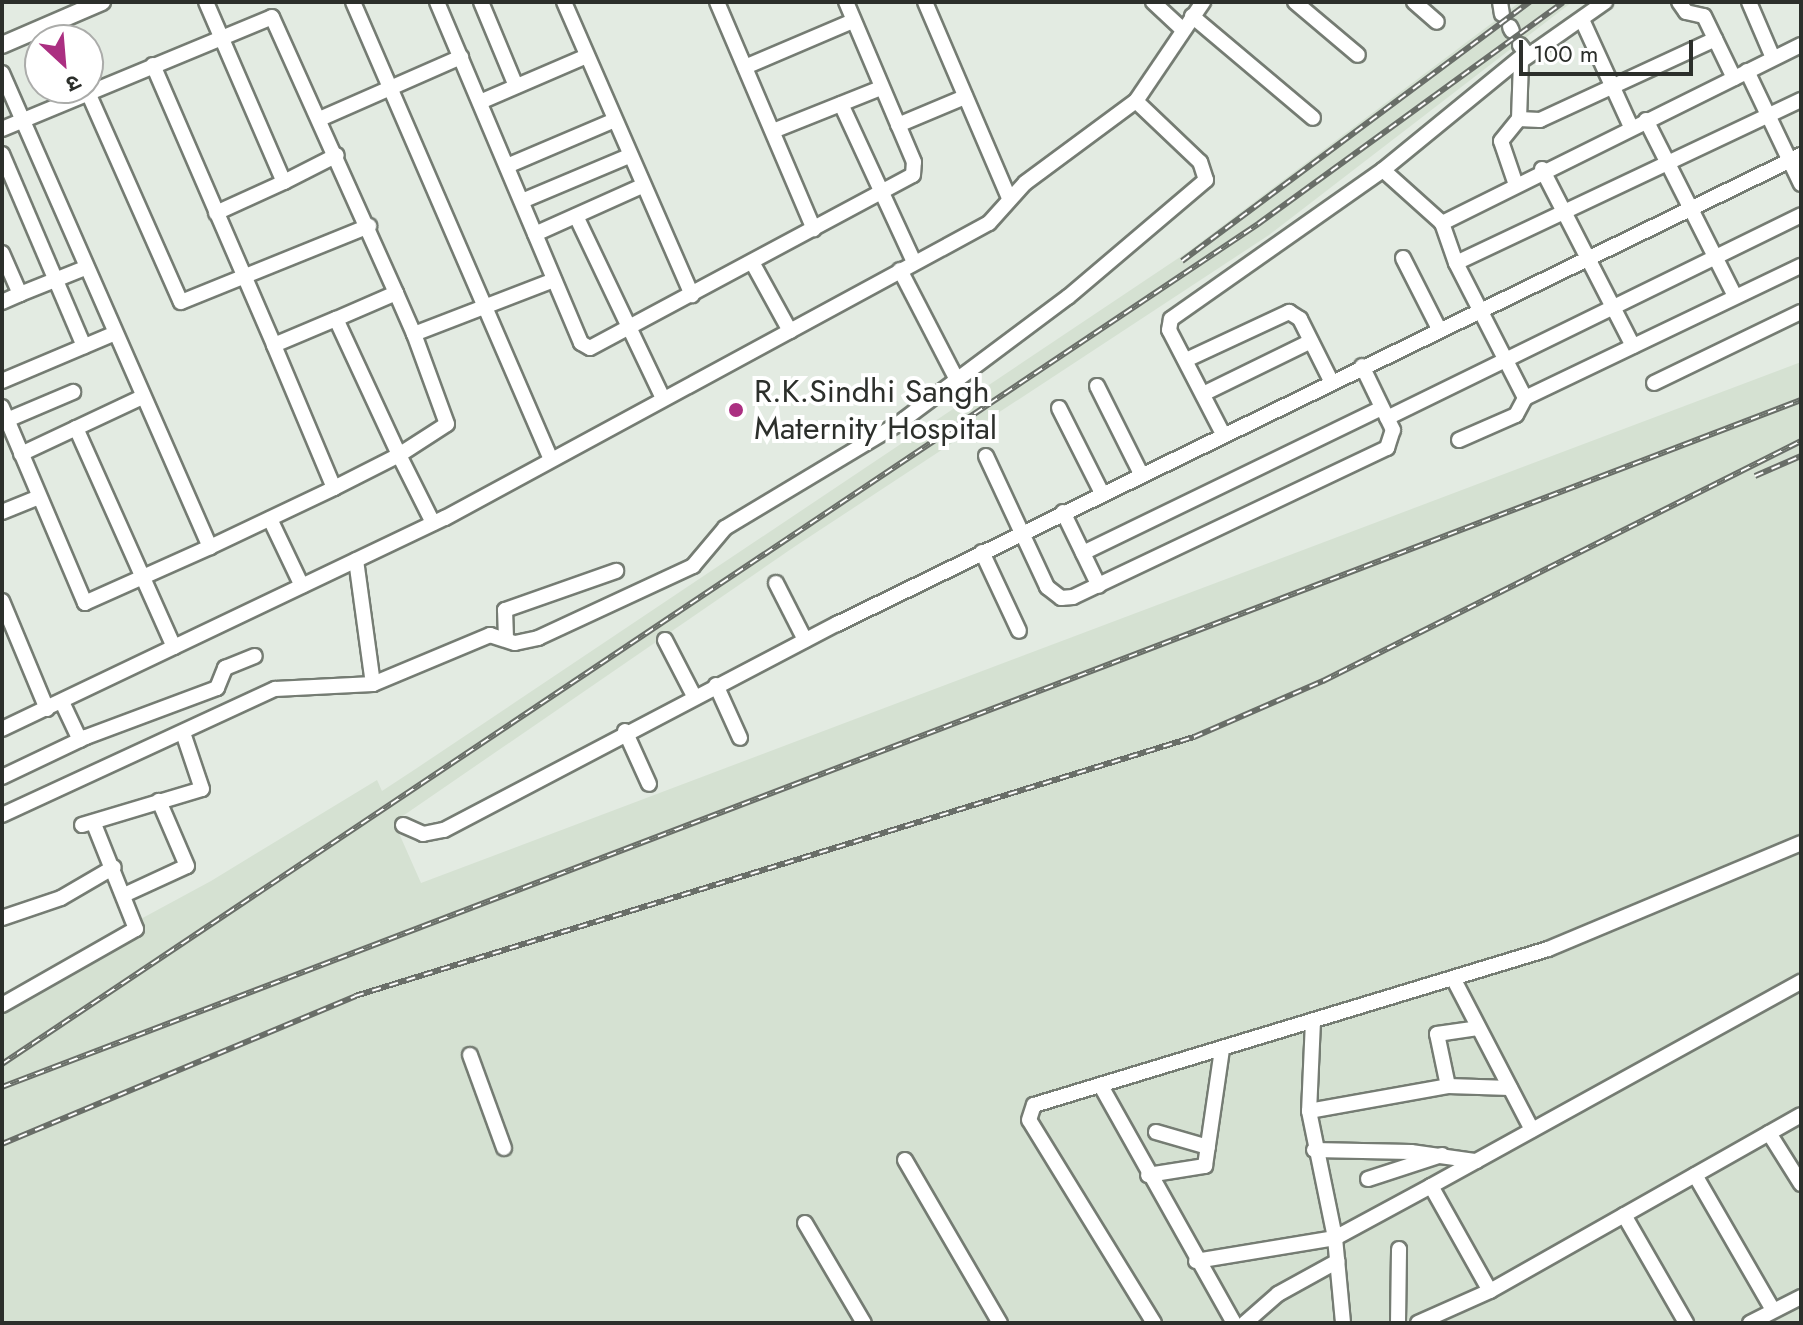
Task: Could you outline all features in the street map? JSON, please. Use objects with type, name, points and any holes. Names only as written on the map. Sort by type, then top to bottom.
[{"type":"street","points":[[2,45],[102,2]]},
{"type":"street","points":[[206,2],[284,182]]},
{"type":"street","points":[[353,2],[551,459]]},
{"type":"street","points":[[437,2],[585,347],[628,330],[880,193],[915,169],[846,2]]},
{"type":"street","points":[[481,2],[516,86]]},
{"type":"street","points":[[564,2],[692,295]]},
{"type":"street","points":[[717,2],[814,229]]},
{"type":"street","points":[[925,2],[1009,198]]},
{"type":"street","points":[[1153,2],[1183,30]]},
{"type":"street","points":[[2,729],[433,523],[989,223],[1009,198],[1136,101],[1203,2]]},
{"type":"street","points":[[1295,2],[1358,55]]},
{"type":"street","points":[[1414,2],[1437,22]]},
{"type":"street","points":[[1223,434],[1169,330],[1171,319],[1383,170],[1523,49],[1583,22],[1605,2]]},
{"type":"street","points":[[1679,2],[1686,12],[1701,12],[1715,39],[1795,158],[1801,184]]},
{"type":"street","points":[[1749,2],[1773,58]]},
{"type":"street","points":[[1192,16],[1313,118]]},
{"type":"street","points":[[73,392],[5,413],[85,603],[143,580],[334,488],[399,455],[447,424],[369,226],[279,22],[264,18],[104,84]]},
{"type":"street","points":[[745,67],[853,21]]},
{"type":"street","points":[[1583,22],[1631,127]]},
{"type":"street","points":[[1519,119],[1540,120],[1715,39]]},
{"type":"street","points":[[1442,223],[1515,182],[1801,45]]},
{"type":"street","points":[[1515,182],[1501,141],[1519,119],[1516,85],[1523,49]]},
{"type":"street","points":[[480,102],[587,56]]},
{"type":"street","points":[[322,118],[461,57]]},
{"type":"street","points":[[153,65],[334,488]]},
{"type":"street","points":[[2,73],[140,398],[210,547]]},
{"type":"street","points":[[773,131],[881,88]]},
{"type":"street","points":[[898,125],[965,97]]},
{"type":"street","points":[[1456,263],[1801,100]]},
{"type":"street","points":[[2,814],[284,687],[373,684],[480,638],[506,638],[523,643],[581,622],[693,566],[725,528],[898,424],[1068,297],[1206,180],[1200,162],[1136,101]]},
{"type":"street","points":[[2,129],[57,104]]},
{"type":"street","points":[[93,104],[176,297],[187,303],[369,226]]},
{"type":"street","points":[[841,104],[914,262]]},
{"type":"street","points":[[507,166],[615,120]]},
{"type":"street","points":[[1646,120],[1735,296]]},
{"type":"street","points":[[2,154],[84,346]]},
{"type":"street","points":[[216,213],[337,155]]},
{"type":"street","points":[[522,201],[629,156]]},
{"type":"street","points":[[403,825],[423,834],[444,830],[625,731],[1019,533],[1795,158]]},
{"type":"street","points":[[1542,169],[1633,346]]},
{"type":"street","points":[[1383,170],[1442,223],[1456,263],[1525,398]]},
{"type":"street","points":[[535,234],[642,186]]},
{"type":"street","points":[[1083,553],[1505,359],[1801,215]]},
{"type":"street","points":[[576,216],[663,398]]},
{"type":"street","points":[[2,253],[20,294]]},
{"type":"street","points":[[1403,258],[1439,329]]},
{"type":"street","points":[[752,262],[790,331]]},
{"type":"street","points":[[1459,440],[1516,415],[1525,398],[1801,266]]},
{"type":"street","points":[[2,302],[85,268]]},
{"type":"street","points":[[900,270],[956,378]]},
{"type":"street","points":[[414,334],[483,304],[554,280]]},
{"type":"street","points":[[274,345],[396,293]]},
{"type":"street","points":[[1186,360],[1289,312],[1311,341],[1331,381]]},
{"type":"street","points":[[1654,383],[1801,312]]},
{"type":"street","points":[[336,319],[433,523]]},
{"type":"street","points":[[2,381],[113,334]]},
{"type":"street","points":[[1203,394],[1311,341]]},
{"type":"street","points":[[986,456],[1019,533],[1053,594],[1073,597],[1387,448],[1393,437],[1362,366]]},
{"type":"street","points":[[1097,386],[1141,474]]},
{"type":"street","points":[[21,454],[140,398]]},
{"type":"street","points":[[1059,408],[1102,493]]},
{"type":"street","points":[[76,428],[174,647]]},
{"type":"street","points":[[2,512],[39,497]]},
{"type":"street","points":[[1063,512],[1099,586]]},
{"type":"street","points":[[270,519],[302,586]]},
{"type":"street","points":[[982,552],[1019,631]]},
{"type":"street","points":[[356,560],[373,684]]},
{"type":"street","points":[[506,638],[505,610],[616,571]]},
{"type":"street","points":[[776,583],[805,640]]},
{"type":"street","points":[[2,601],[47,709]]},
{"type":"street","points":[[665,640],[694,696]]},
{"type":"street","points":[[2,777],[80,740],[217,688],[225,668],[255,656]]},
{"type":"street","points":[[716,685],[740,738]]},
{"type":"street","points":[[62,702],[80,740]]},
{"type":"street","points":[[625,731],[649,784]]},
{"type":"street","points":[[2,1005],[136,929],[114,867],[88,825],[202,789],[183,733]]},
{"type":"street","points":[[124,895],[187,866],[159,801]]},
{"type":"street","points":[[1154,1323],[1029,1120],[1034,1105],[1222,1050],[1603,930],[1801,843]]},
{"type":"street","points":[[2,918],[61,898],[114,867]]},
{"type":"street","points":[[1453,978],[1532,1130]]},
{"type":"street","points":[[1196,1261],[1335,1238],[1801,982]]},
{"type":"street","points":[[1313,1021],[1309,1111],[1314,1150],[1335,1238],[1343,1323]]},
{"type":"street","points":[[1448,1086],[1437,1034],[1478,1028]]},
{"type":"street","points":[[1148,1175],[1200,1170],[1208,1147],[1222,1050]]},
{"type":"street","points":[[470,1055],[504,1148]]},
{"type":"street","points":[[1101,1086],[1196,1261],[1234,1323]]},
{"type":"street","points":[[1309,1111],[1448,1086],[1510,1088]]},
{"type":"street","points":[[1418,1323],[1445,1318],[1801,1115]]},
{"type":"street","points":[[1156,1132],[1208,1147]]},
{"type":"street","points":[[1769,1133],[1801,1184]]},
{"type":"street","points":[[1314,1150],[1442,1155],[1476,1161]]},
{"type":"street","points":[[1368,1179],[1442,1155]]},
{"type":"street","points":[[905,1160],[1000,1323]]},
{"type":"street","points":[[1695,1175],[1773,1310]]},
{"type":"street","points":[[1431,1186],[1490,1291]]},
{"type":"street","points":[[1624,1215],[1686,1323]]},
{"type":"street","points":[[805,1223],[864,1323]]},
{"type":"street","points":[[1398,1323],[1399,1249]]},
{"type":"street","points":[[1245,1323],[1278,1294],[1338,1261]]},
{"type":"street","points":[[1750,1323],[1801,1297]]},
{"type":"shaded area","points":[[1520,2],[1572,2],[1269,235],[794,547],[394,822],[421,883],[1801,362],[1801,1323],[2,1323],[2,994],[211,881],[377,780],[382,791],[1189,251]]},
{"type":"railway","points":[[1182,261],[1530,2]]},
{"type":"railway","points":[[2,1064],[1258,224],[1563,2]]},
{"type":"railway","points":[[2,1087],[1801,400]]},
{"type":"railway","points":[[2,1144],[355,996],[1194,737],[1323,681],[1801,441]]},
{"type":"railway","points":[[1755,476],[1801,456]]},
{"type":"place","name":"R.K.Sindhi Sangh Maternity Hospital","points":[[736,410]]}]
